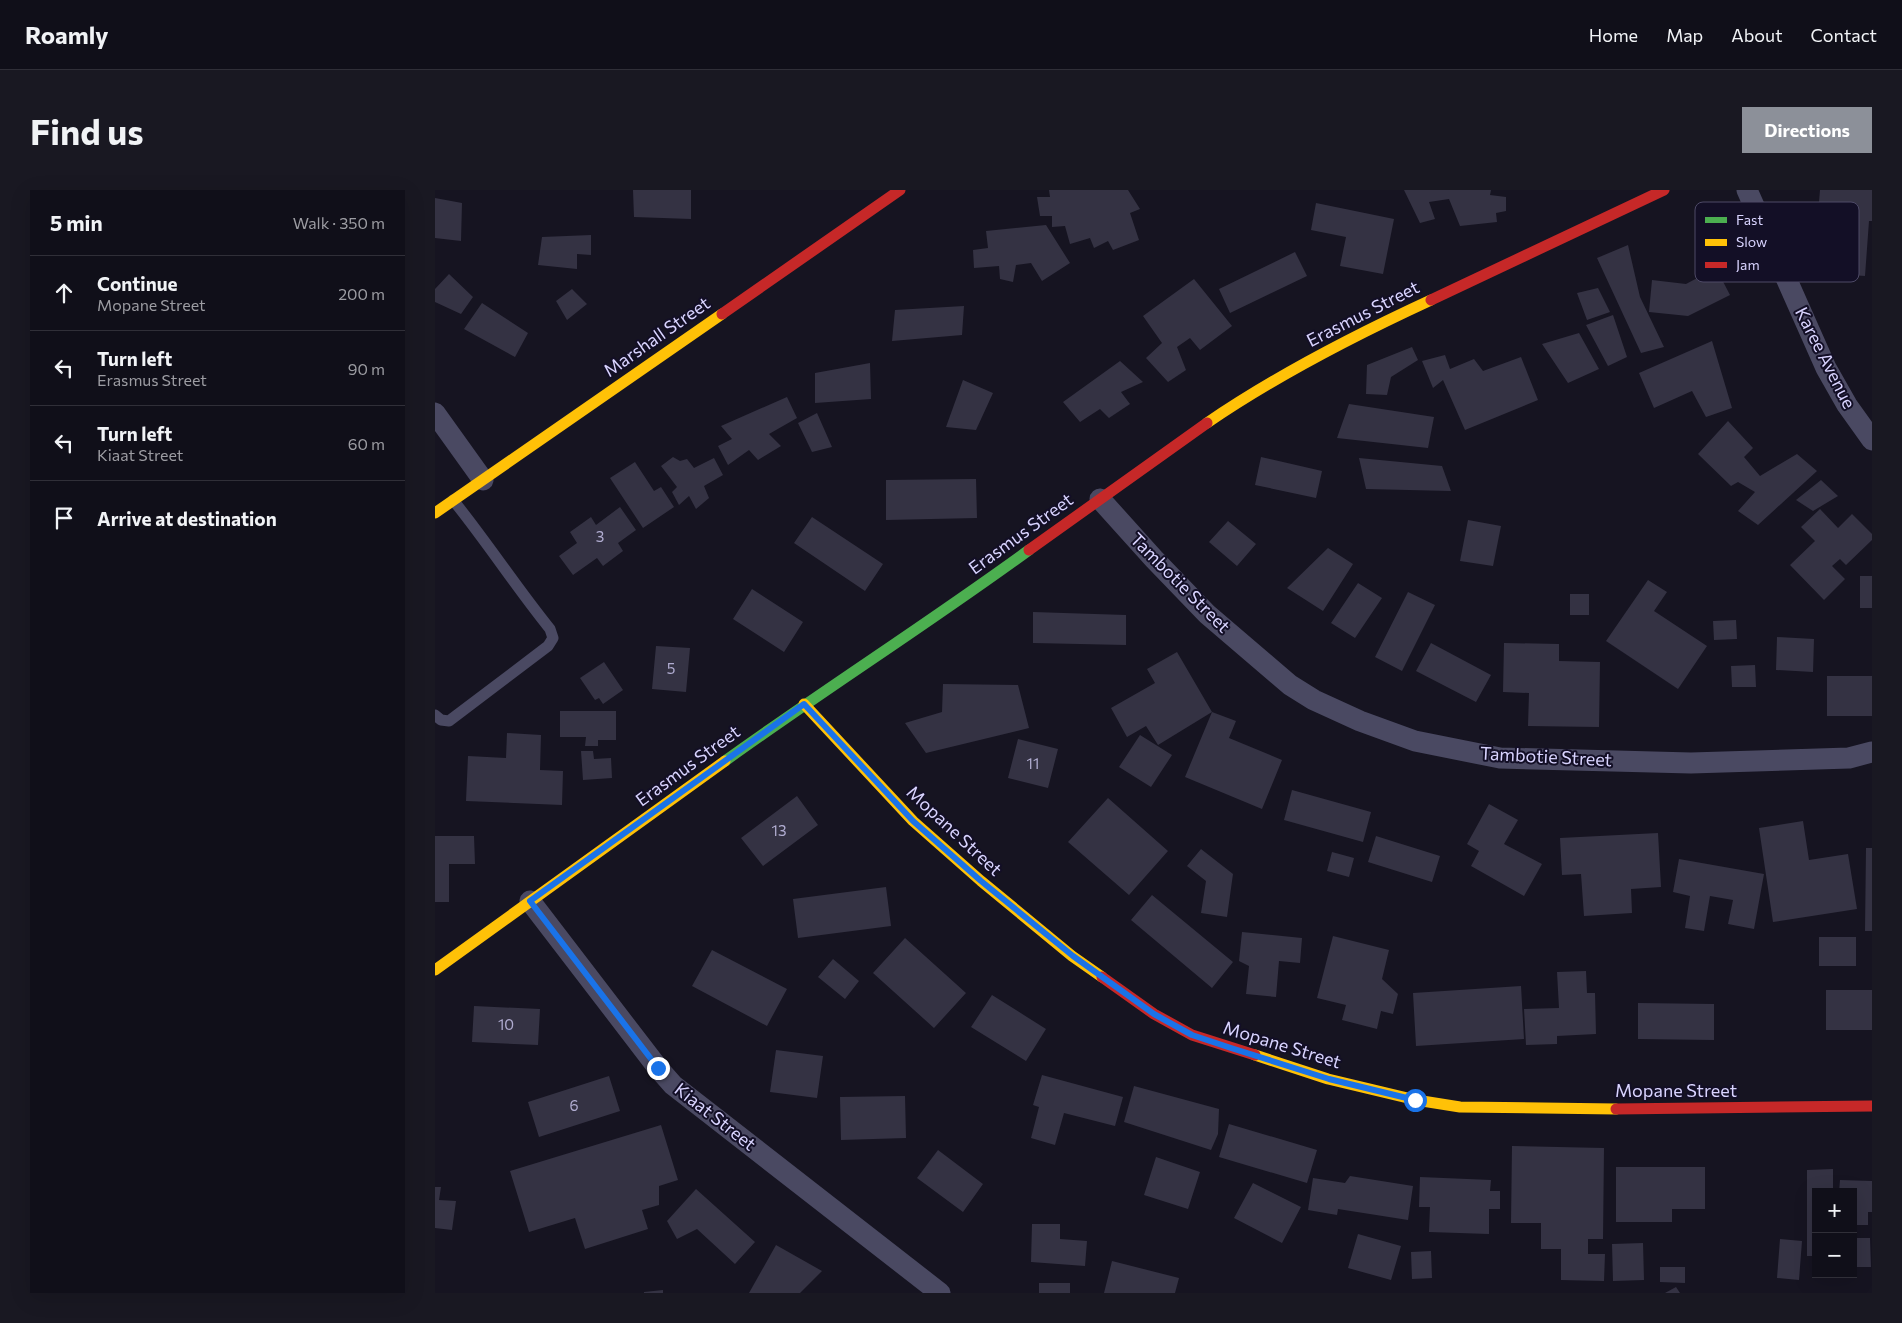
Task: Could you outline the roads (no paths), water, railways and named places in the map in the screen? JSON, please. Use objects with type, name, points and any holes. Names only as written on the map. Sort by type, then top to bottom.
[{"type":"street","name":"Marshall Street","points":[[435,513],[900,190]]},
{"type":"street","name":"Erasmus Street","points":[[435,970],[804,704],[988,580],[1250,394],[1334,347],[1485,272],[1664,190]]},
{"type":"street","name":"Karee Avenue","points":[[1747,190],[1752,202]]},
{"type":"street","name":"Karee Avenue","points":[[1788,282],[1827,368],[1847,405],[1872,440]]},
{"type":"street","points":[[435,413],[483,480]]},
{"type":"street","name":"Tambotie Street","points":[[1100,499],[1153,559],[1207,614],[1290,685],[1314,700],[1360,722],[1415,741],[1466,753],[1519,759],[1691,763],[1849,758],[1872,752]]},
{"type":"street","name":"Mopane Street","points":[[804,704],[913,821],[981,881],[1073,956],[1154,1014],[1192,1035],[1329,1079],[1415,1100],[1460,1107],[1650,1109],[1872,1106]]},
{"type":"street","name":"Kiaat Street","points":[[530,901],[673,1085],[940,1293]]},
{"type":"lane","points":[[435,715],[441,720],[449,721],[548,646],[553,638],[550,629],[500,564],[480,533],[453,500]]}]
